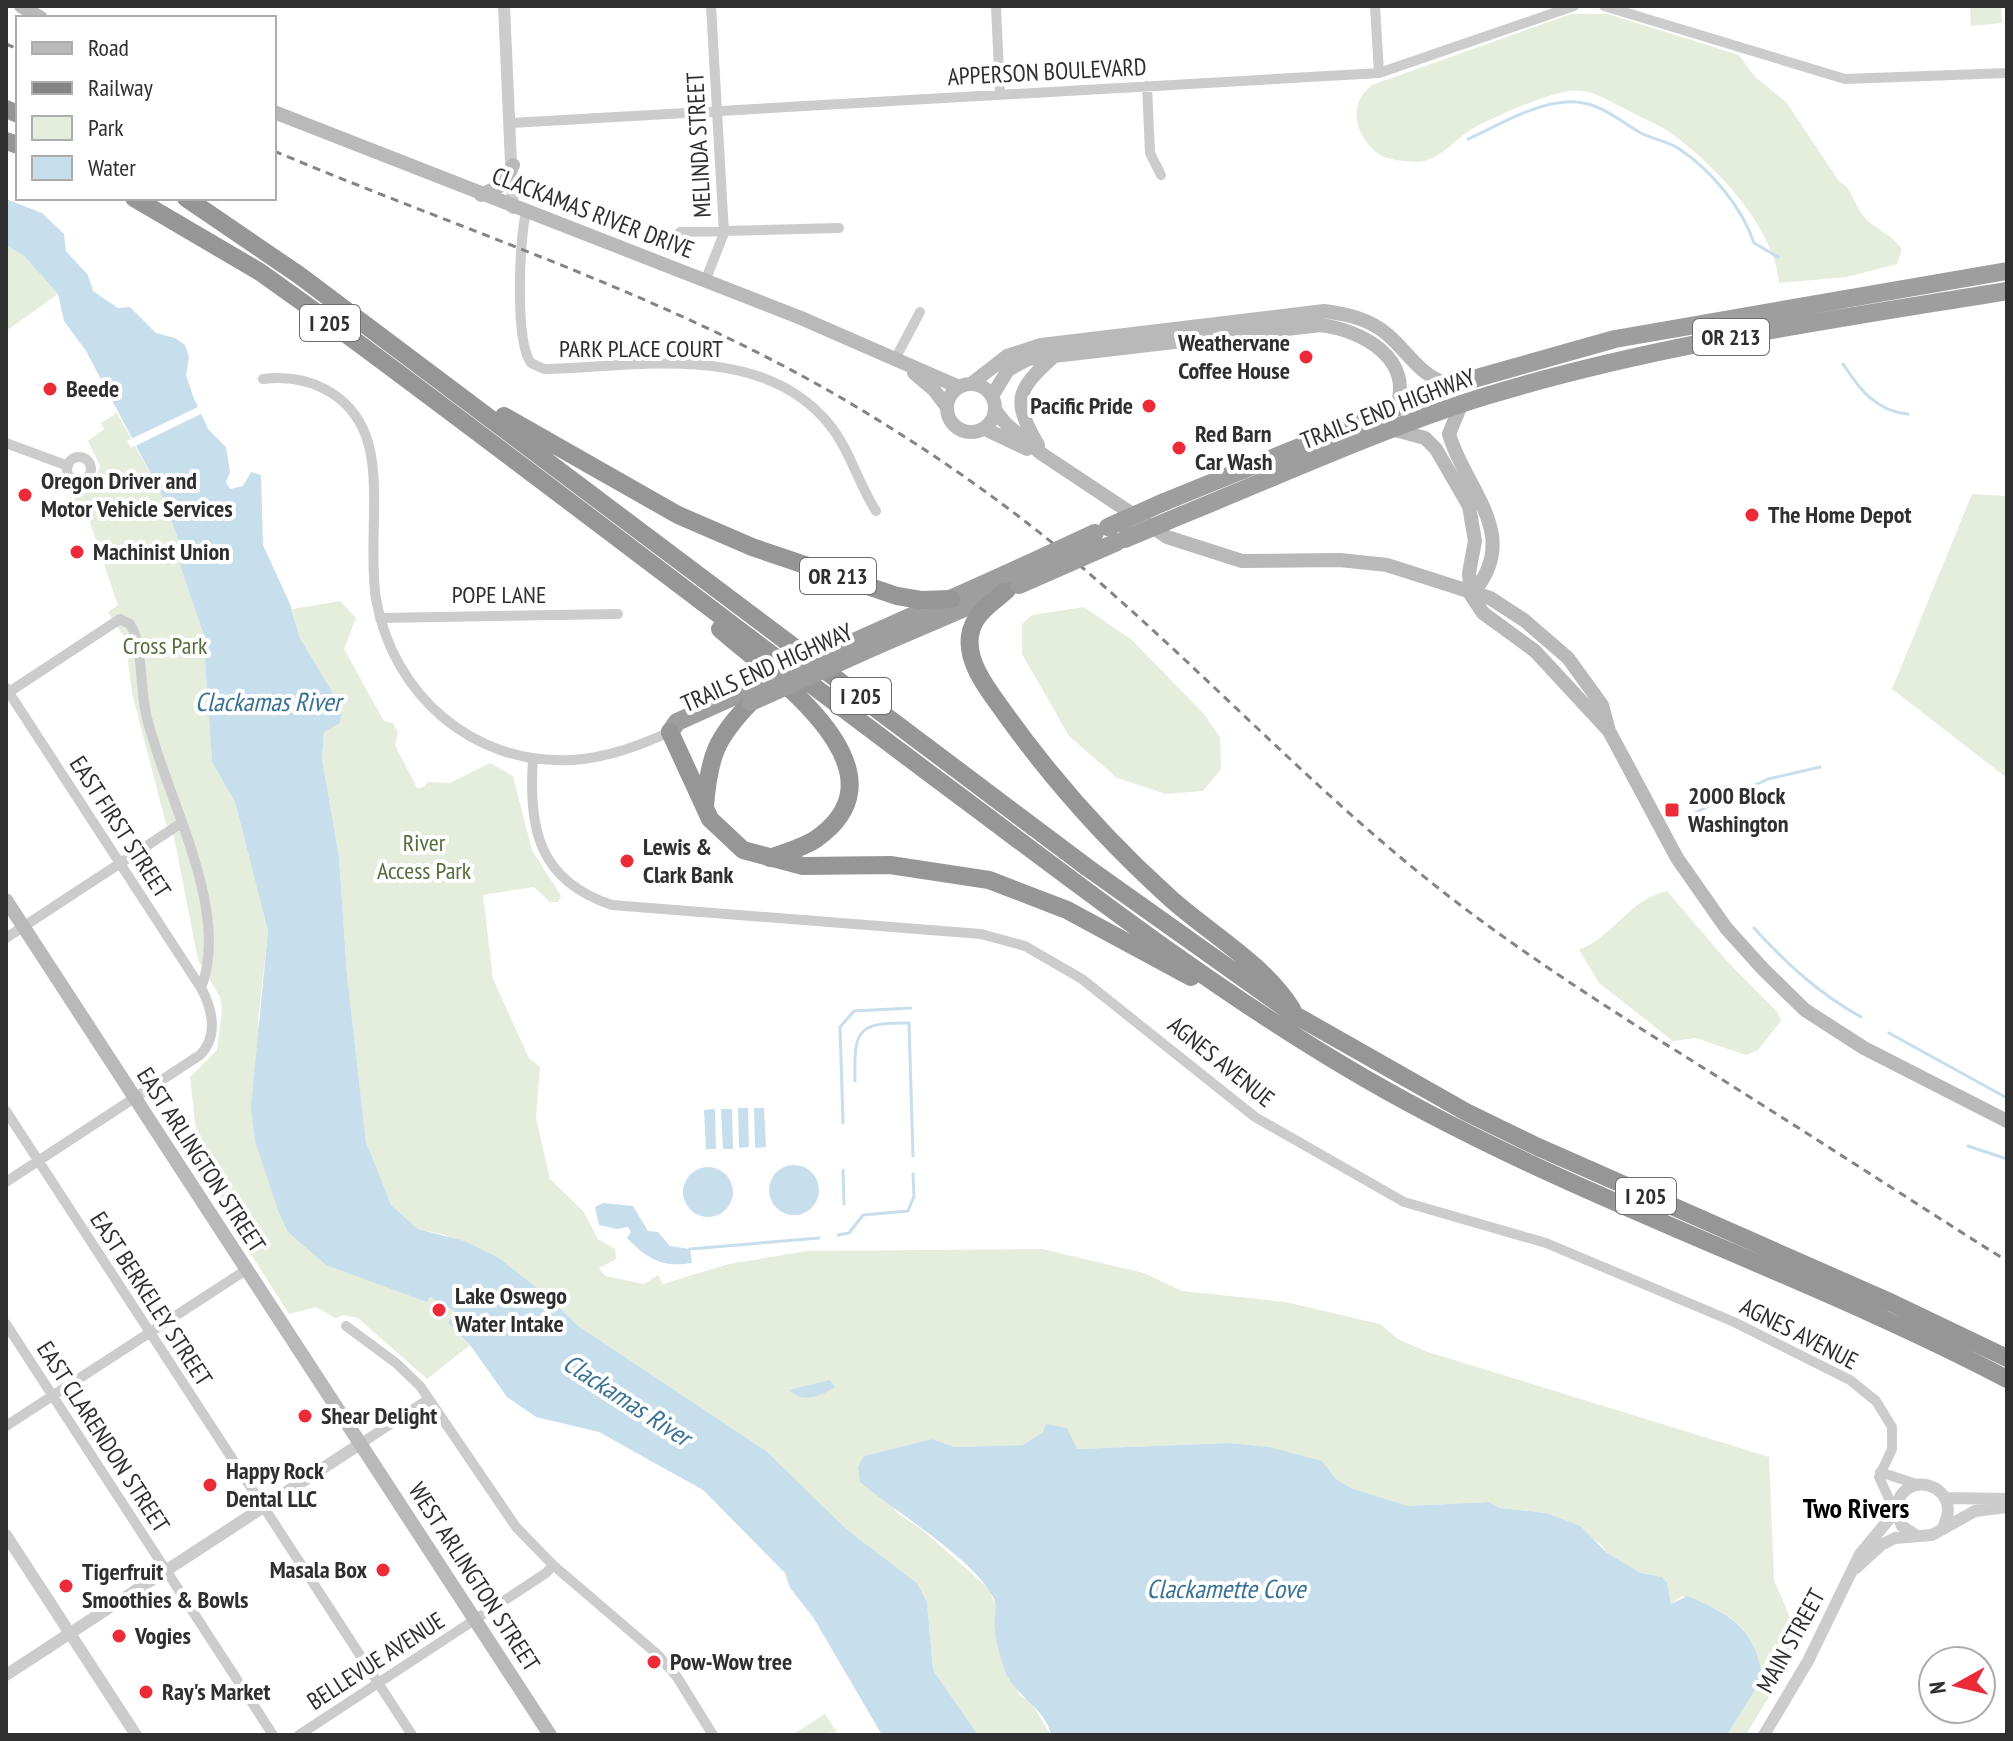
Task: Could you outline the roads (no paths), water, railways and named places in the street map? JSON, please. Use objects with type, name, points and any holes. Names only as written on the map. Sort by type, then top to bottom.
[{"type":"highway","name":"I 205","points":[[137,200],[260,272],[1003,828],[1271,1020],[1344,1066],[1466,1132],[1886,1319],[2007,1379]]},
{"type":"highway","name":"I 205","points":[[189,200],[299,275],[1088,868],[1295,1015],[1431,1093],[1524,1140],[1892,1303],[2007,1358]]},
{"type":"highway","name":"TRAILS END HIGHWAY","points":[[670,732],[679,733],[745,698],[1011,583],[1111,535],[1164,502],[1452,385],[1624,337],[2007,271]]},
{"type":"highway","name":"TRAILS END HIGHWAY","points":[[1111,535],[1182,515],[1461,405],[1673,348],[2007,291]]},
{"type":"highway","name":"OR 213","points":[[431,374],[646,498],[727,537],[905,598],[951,599]]},
{"type":"highway","points":[[1011,583],[981,612],[970,635],[972,660],[995,700],[1084,814],[1173,901],[1278,987],[1295,1015]]},
{"type":"highway","name":"TRAILS END HIGHWAY","points":[[870,642],[951,599],[1011,583]]},
{"type":"highway","points":[[680,586],[718,628],[830,729],[845,756],[848,788],[832,825],[809,843],[770,858]]},
{"type":"highway","points":[[705,808],[708,771],[714,750],[745,698]]},
{"type":"highway","points":[[670,732],[705,808],[729,841],[755,855],[803,866],[923,868],[989,880],[1067,910],[1271,1020]]},
{"type":"main road","name":"CLACKAMAS RIVER DRIVE","points":[[276,113],[481,195],[706,279],[895,359],[965,386],[983,387],[1006,424],[1042,454]]},
{"type":"main road","points":[[481,195],[502,185],[513,165]]},
{"type":"main road","points":[[947,407],[951,395],[1007,356],[1041,345],[1324,311],[1360,318],[1374,325],[1387,334],[1424,374],[1452,385]]},
{"type":"main road","points":[[1397,407],[1400,381],[1389,358],[1365,338],[1321,325],[1028,359],[1008,370],[985,429],[1042,454],[1109,501],[1185,545],[1242,561],[1378,563],[1423,575],[1471,595]]},
{"type":"main road","points":[[1042,454],[1023,419],[1020,404],[1028,381],[1052,358]]},
{"type":"main road","name":"CLACKAMAS RIVER DRIVE","points":[[895,359],[934,390],[947,407],[951,422],[963,431],[985,429]]},
{"type":"main road","points":[[1461,405],[1449,434],[1485,507],[1492,536],[1485,580],[1471,595]]},
{"type":"main road","points":[[1395,430],[1425,438],[1436,449],[1469,506],[1475,541],[1469,573],[1471,595],[1483,613],[1519,637],[1551,666],[1588,712],[1609,731],[1677,858],[1726,928],[1805,1010],[1864,1048],[2007,1121]]},
{"type":"main road","name":"EAST ARLINGTON STREET","points":[[6,900],[360,1444]]},
{"type":"main road","name":"WEST ARLINGTON STREET","points":[[360,1444],[550,1735]]},
{"type":"street","points":[[504,6],[513,165],[520,210]]},
{"type":"street","name":"MELINDA STREET","points":[[706,279],[724,233],[711,6]]},
{"type":"street","points":[[996,6],[1000,94]]},
{"type":"street","points":[[1375,6],[1379,73]]},
{"type":"street","name":"APPERSON BOULEVARD","points":[[511,123],[1379,73],[1574,6]]},
{"type":"street","points":[[1604,6],[1845,79],[2007,73]]},
{"type":"street","points":[[1147,86],[1150,153],[1161,175]]},
{"type":"street","name":"PARK PLACE COURT","points":[[520,210],[524,348],[531,363],[544,369],[720,366],[772,380],[801,397],[827,421],[841,441],[863,491],[876,511]]},
{"type":"street","points":[[680,232],[839,228]]},
{"type":"street","points":[[895,359],[920,312]]},
{"type":"street","points":[[263,379],[289,377],[323,387],[343,401],[361,426],[371,459],[372,558],[380,618],[396,661],[428,705],[480,743],[533,759],[599,757],[630,749],[670,732]]},
{"type":"street","points":[[6,443],[68,466]]},
{"type":"street","name":"POPE LANE","points":[[380,618],[618,614]]},
{"type":"street","points":[[6,1182],[206,1048],[212,1014],[201,988],[210,952],[207,912],[147,718],[135,631],[120,619],[7,691]]},
{"type":"street","name":"EAST FIRST STREET","points":[[7,691],[201,988]]},
{"type":"street","name":"AGNES AVENUE","points":[[533,759],[531,805],[537,836],[551,864],[577,890],[612,905],[981,934],[1025,946],[1082,979],[1255,1117],[1376,1188],[1404,1202],[1546,1243],[1734,1322],[1850,1380],[1876,1401],[1892,1427],[1892,1449],[1880,1472]]},
{"type":"street","points":[[6,938],[180,824]]},
{"type":"street","name":"EAST BERKELEY STREET","points":[[6,1111],[412,1735]]},
{"type":"street","points":[[6,1426],[246,1270]]},
{"type":"street","name":"EAST CLARENDON STREET","points":[[6,1324],[273,1735]]},
{"type":"street","points":[[346,1326],[403,1369],[429,1399],[492,1496],[553,1565],[657,1654],[677,1677],[713,1735]]},
{"type":"street","points":[[6,1675],[429,1399]]},
{"type":"street","points":[[1880,1472],[1916,1484],[1937,1487],[1947,1498],[1948,1517],[1944,1525]]},
{"type":"street","points":[[1880,1472],[1902,1526],[1916,1535]]},
{"type":"street","name":"MAIN STREET","points":[[1764,1735],[1869,1541],[1896,1508],[1903,1491],[1916,1484]]},
{"type":"street","points":[[1947,1498],[2007,1499]]},
{"type":"street","name":"MAIN STREET","points":[[1856,1568],[1887,1541],[1932,1535],[1944,1525],[1983,1509],[2007,1507]]},
{"type":"street","points":[[6,1535],[136,1735]]},
{"type":"street","name":"BELLEVUE AVENUE","points":[[299,1735],[553,1565]]},
{"type":"water","name":"Clackamas River","points":[[6,199],[42,213],[64,234],[66,251],[88,275],[93,291],[118,308],[130,307],[156,333],[175,338],[185,345],[189,357],[186,375],[193,396],[208,429],[226,447],[230,472],[226,482],[230,489],[243,486],[251,472],[261,475],[263,545],[290,604],[300,638],[342,708],[340,723],[324,732],[322,759],[339,857],[347,975],[366,1142],[391,1205],[418,1229],[464,1241],[499,1258],[551,1299],[578,1326],[766,1451],[846,1529],[917,1583],[927,1602],[933,1670],[978,1735],[882,1735],[813,1617],[790,1588],[785,1573],[703,1490],[599,1432],[536,1417],[507,1397],[470,1345],[448,1323],[454,1311],[430,1297],[427,1302],[326,1265],[288,1232],[255,1141],[251,1107],[268,931],[235,802],[212,762],[203,633],[181,568],[177,536],[161,493],[86,351],[64,321],[58,294],[24,256],[6,245]]},
{"type":"water","points":[[738,1108],[748,1108],[749,1147],[739,1148]]},
{"type":"water","points":[[754,1108],[764,1108],[766,1147],[755,1148]]},
{"type":"water","points":[[715,1109],[716,1149],[706,1149],[704,1110]]},
{"type":"water","points":[[721,1109],[732,1109],[733,1149],[723,1149]]},
{"type":"water","points":[[794,1165],[812,1172],[819,1190],[812,1208],[794,1215],[776,1208],[769,1190],[776,1172]]},
{"type":"water","points":[[708,1167],[726,1174],[733,1192],[726,1210],[708,1217],[690,1210],[683,1192],[690,1174]]},
{"type":"water","points":[[603,1203],[633,1206],[648,1231],[658,1232],[670,1246],[690,1249],[692,1263],[672,1264],[656,1260],[627,1238],[631,1232],[628,1227],[617,1229],[599,1225],[595,1207]]},
{"type":"water","points":[[830,1380],[835,1387],[812,1397],[800,1397],[789,1390]]},
{"type":"water","name":"Clackamette Cove","points":[[1046,1424],[1067,1428],[1077,1449],[1230,1443],[1270,1447],[1322,1461],[1336,1479],[1351,1488],[1408,1506],[1488,1502],[1500,1508],[1546,1513],[1580,1526],[1607,1553],[1641,1573],[1662,1577],[1667,1582],[1671,1604],[1688,1596],[1729,1617],[1747,1634],[1759,1659],[1763,1677],[1727,1735],[1051,1735],[1043,1717],[1005,1671],[996,1635],[995,1603],[985,1584],[953,1553],[860,1482],[858,1467],[864,1456],[932,1439],[955,1447],[1023,1445],[1043,1432]]},
{"type":"waterway","points":[[1468,139],[1541,107],[1566,102],[1597,107],[1690,157],[1713,178],[1733,203],[1754,243],[1778,257]]},
{"type":"waterway","points":[[1843,364],[1870,398],[1887,409],[1908,414]]},
{"type":"waterway","points":[[1696,812],[1768,779],[1820,767]]},
{"type":"waterway","points":[[1754,928],[1804,977],[1861,1017]]},
{"type":"waterway","points":[[843,1123],[840,1027],[854,1011],[911,1008]]},
{"type":"waterway","points":[[855,1081],[856,1051],[862,1033],[878,1025],[909,1023],[913,1156]]},
{"type":"waterway","points":[[1889,1033],[2007,1098]]},
{"type":"waterway","points":[[1968,1146],[2007,1159]]},
{"type":"waterway","points":[[843,1170],[844,1204]]},
{"type":"waterway","points":[[838,1235],[849,1233],[863,1215],[908,1211],[914,1196],[913,1174]]},
{"type":"waterway","points":[[690,1249],[819,1238]]},
{"type":"waterway","points":[[1761,1669],[1779,1669]]},
{"type":"railway","points":[[6,44],[16,48]]},
{"type":"railway","points":[[276,152],[655,304],[802,376],[901,434],[1008,508],[1059,548],[1164,640],[1360,822],[1478,918],[1600,1002],[2007,1261]]},
{"type":"place","name":"Weathervane Coffee House","points":[[1306,357]]},
{"type":"place","name":"Beede","points":[[50,389]]},
{"type":"place","name":"Pacific Pride","points":[[1149,406]]},
{"type":"place","name":"Red Barn Car Wash","points":[[1179,448]]},
{"type":"place","name":"Oregon Driver and Motor Vehicle Services","points":[[25,495]]},
{"type":"place","name":"The Home Depot","points":[[1752,515]]},
{"type":"place","name":"Machinist Union","points":[[77,552]]},
{"type":"place","name":"2000 Block Washington","points":[[1672,810]]},
{"type":"place","name":"Lewis & Clark Bank","points":[[627,861]]},
{"type":"place","name":"Lake Oswego Water Intake","points":[[439,1310]]},
{"type":"place","name":"Shear Delight","points":[[305,1416]]},
{"type":"place","name":"Happy Rock Dental LLC","points":[[210,1485]]},
{"type":"place","name":"Masala Box","points":[[383,1570]]},
{"type":"place","name":"Tigerfruit Smoothies & Bowls","points":[[66,1586]]},
{"type":"place","name":"Vogies","points":[[119,1636]]},
{"type":"place","name":"Pow-Wow tree","points":[[654,1662]]},
{"type":"place","name":"Ray's Market","points":[[146,1692]]},
{"type":"district","name":"Two Rivers","points":[[1856,1508]]},
{"type":"park label","name":"Cross Park","points":[[165,646]]},
{"type":"park label","name":"River Access Park","points":[[424,857]]}]
